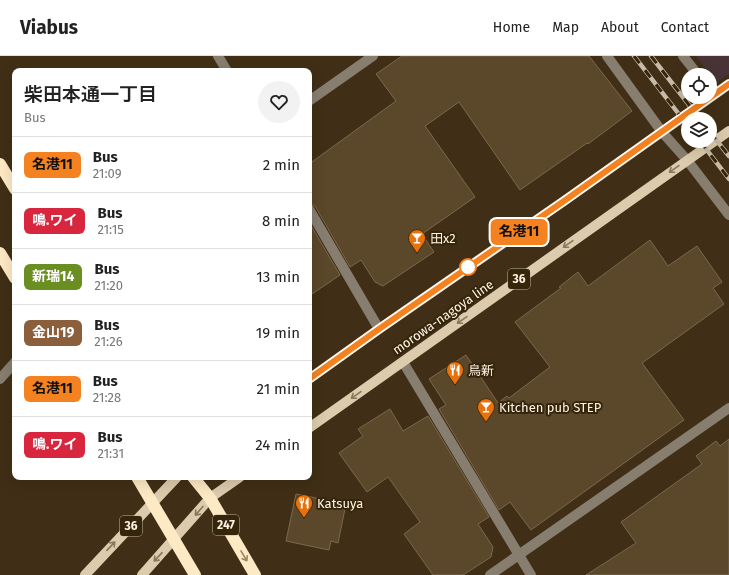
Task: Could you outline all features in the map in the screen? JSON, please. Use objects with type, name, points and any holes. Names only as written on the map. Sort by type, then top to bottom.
[{"type":"highway","points":[[0,164],[12,184]]},
{"type":"highway","points":[[0,253],[12,273]]},
{"type":"highway","points":[[139,480],[195,575]]},
{"type":"highway","name":"247","points":[[195,480],[210,498],[255,575]]},
{"type":"main road","name":"morowa-nagoya line","points":[[717,91],[729,84]]},
{"type":"main road","name":"morowa-nagoya line","points":[[312,377],[662,132],[698,104]]},
{"type":"main road","name":"morowa-nagoya line","points":[[312,426],[729,131]]},
{"type":"main road","name":"36","points":[[85,575],[174,480]]},
{"type":"main road","points":[[142,575],[210,498],[236,480]]},
{"type":"street","points":[[218,56],[225,68]]},
{"type":"street","points":[[312,99],[373,56]]},
{"type":"street","points":[[607,56],[662,132],[687,160],[729,215]]},
{"type":"street","points":[[683,56],[692,68]]},
{"type":"street","points":[[312,214],[379,329]]},
{"type":"street","points":[[403,362],[531,575]]},
{"type":"street","points":[[0,379],[12,365]]},
{"type":"street","points":[[490,575],[729,408]]},
{"type":"shaded area","points":[[696,56],[729,56],[729,74],[717,82],[717,68],[705,68]]},
{"type":"building","points":[[402,56],[589,56],[632,111],[588,144],[587,143],[520,190],[459,102],[425,126],[475,197],[422,234],[434,252],[383,286],[375,282],[361,260],[350,267],[315,206],[312,204],[312,162],[396,101],[376,74]]},
{"type":"building","points":[[312,227],[340,275],[312,294]]},
{"type":"building","points":[[650,240],[668,266],[697,246],[722,282],[713,288],[724,304],[642,363],[684,420],[531,530],[510,502],[499,510],[439,409],[446,405],[429,379],[466,355],[498,403],[507,396],[509,398],[550,367],[515,322],[561,288],[559,287],[578,272],[588,286]]},
{"type":"building","points":[[390,409],[403,431],[428,416],[489,517],[478,524],[493,547],[491,557],[463,575],[433,575],[404,534],[420,522],[388,477],[367,492],[339,453],[363,436],[358,429]]},
{"type":"building","points":[[729,439],[729,575],[586,575],[636,543],[621,522],[702,464],[696,456],[716,441],[720,446]]},
{"type":"building","points":[[296,494],[346,504],[338,543],[331,541],[329,550],[286,541]]},
{"type":"railway","points":[[634,56],[681,117]]},
{"type":"railway","points":[[651,56],[695,112]]},
{"type":"railway","points":[[717,141],[729,156]]},
{"type":"railway","points":[[705,148],[729,179]]},
{"type":"bus line","name":"名港11","points":[[312,377],[729,84]]},
{"type":"place","name":"田x2","points":[[417,253]]},
{"type":"place","name":"鳥新","points":[[455,385]]},
{"type":"place","name":"Kitchen pub STEP","points":[[486,422]]},
{"type":"place","name":"Katsuya","points":[[304,518]]}]
